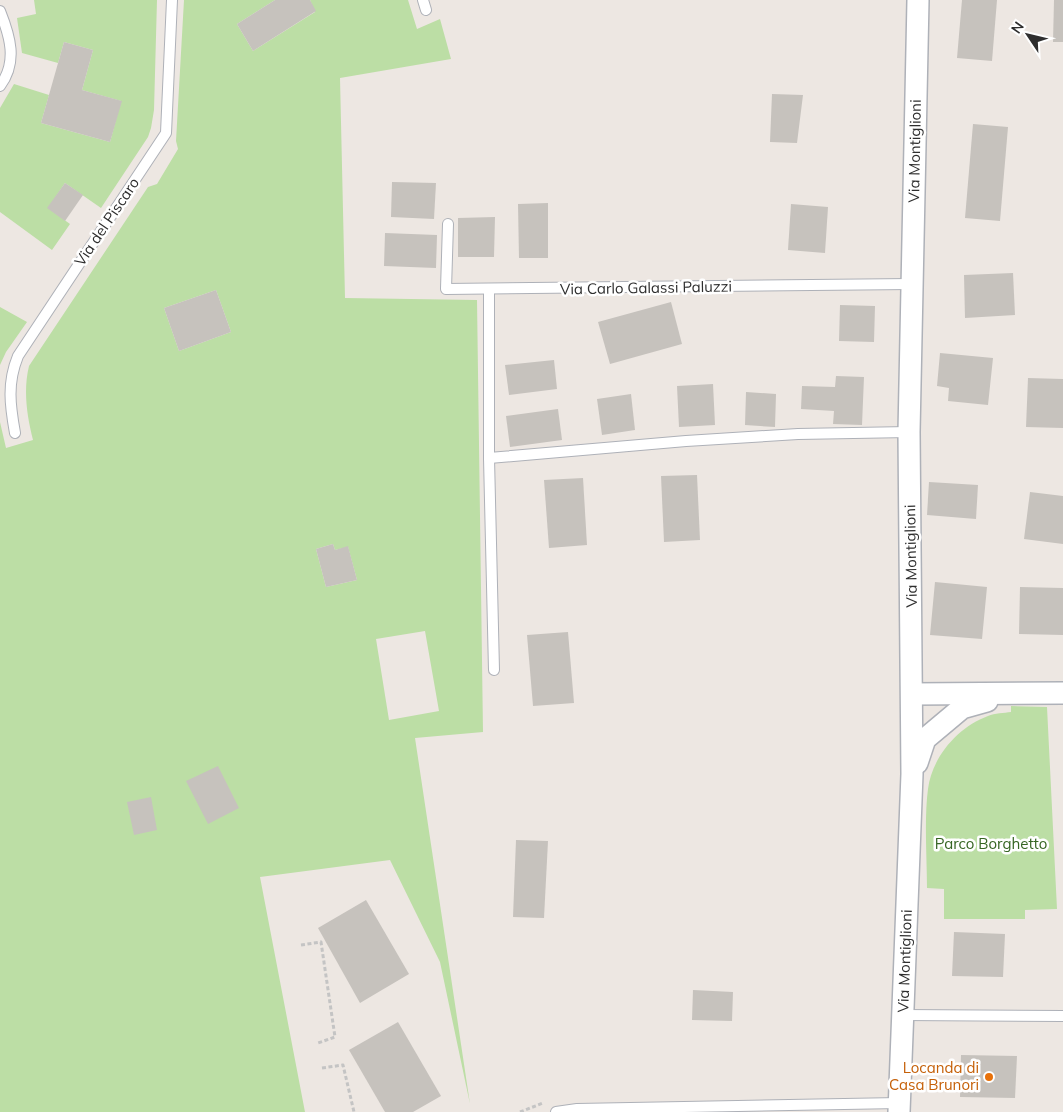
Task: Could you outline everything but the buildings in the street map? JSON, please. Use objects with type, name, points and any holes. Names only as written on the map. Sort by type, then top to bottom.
[{"type":"street","name":"Via Montiglioni","points":[[899,1107],[912,774],[913,694],[909,432],[918,0]]},
{"type":"street","points":[[913,694],[1063,693]]},
{"type":"street","points":[[912,774],[925,739],[962,708],[1017,694]]},
{"type":"lane","name":"Via del Piscaro","points":[[15,433],[9,390],[12,372],[18,356],[166,133],[172,0]]},
{"type":"lane","points":[[0,11],[10,36],[11,54],[10,67],[0,86]]},
{"type":"lane","name":"Via Carlo Galassi Paluzzi","points":[[448,224],[446,289],[911,284]]},
{"type":"lane","points":[[489,289],[489,458],[494,670]]},
{"type":"lane","points":[[489,458],[695,440],[798,434],[909,432]]},
{"type":"lane","points":[[903,1014],[1063,1016]]},
{"type":"lane","points":[[556,1112],[577,1109],[899,1107]]},
{"type":"path","points":[[300,945],[321,942],[336,1037],[318,1043]]},
{"type":"path","points":[[322,1068],[343,1065],[354,1112]]},
{"type":"green space","points":[[34,0],[157,0],[154,110],[148,137],[101,208],[65,183],[48,208],[70,224],[52,250],[0,212],[0,108],[14,84],[49,95],[41,123],[110,142],[121,101],[82,90],[93,50],[64,42],[58,63],[22,53],[17,18],[36,14]]},
{"type":"green space","points":[[184,0],[275,0],[237,24],[253,51],[315,12],[310,0],[408,0],[417,29],[440,19],[451,59],[340,78],[345,298],[477,300],[483,732],[415,738],[470,1104],[440,962],[390,860],[260,877],[305,1112],[0,1112],[0,422],[6,448],[33,440],[26,403],[29,366],[148,187],[157,184],[178,149],[176,141]],"holes":[[[216,290],[231,332],[179,351],[164,308]],[[333,544],[335,550],[348,547],[357,580],[326,587],[316,549]],[[425,631],[439,711],[389,720],[376,639]]]},
{"type":"green space","points":[[0,307],[27,322],[6,352],[0,365]]},
{"type":"green space","name":"Parco Borghetto","points":[[1011,706],[1047,707],[1057,909],[1025,910],[1025,919],[944,919],[944,889],[927,888],[926,813],[930,777],[941,755],[957,735],[988,716],[1011,712]]},
{"type":"place","name":"Locanda di Casa Brunori","points":[[989,1077]]}]
